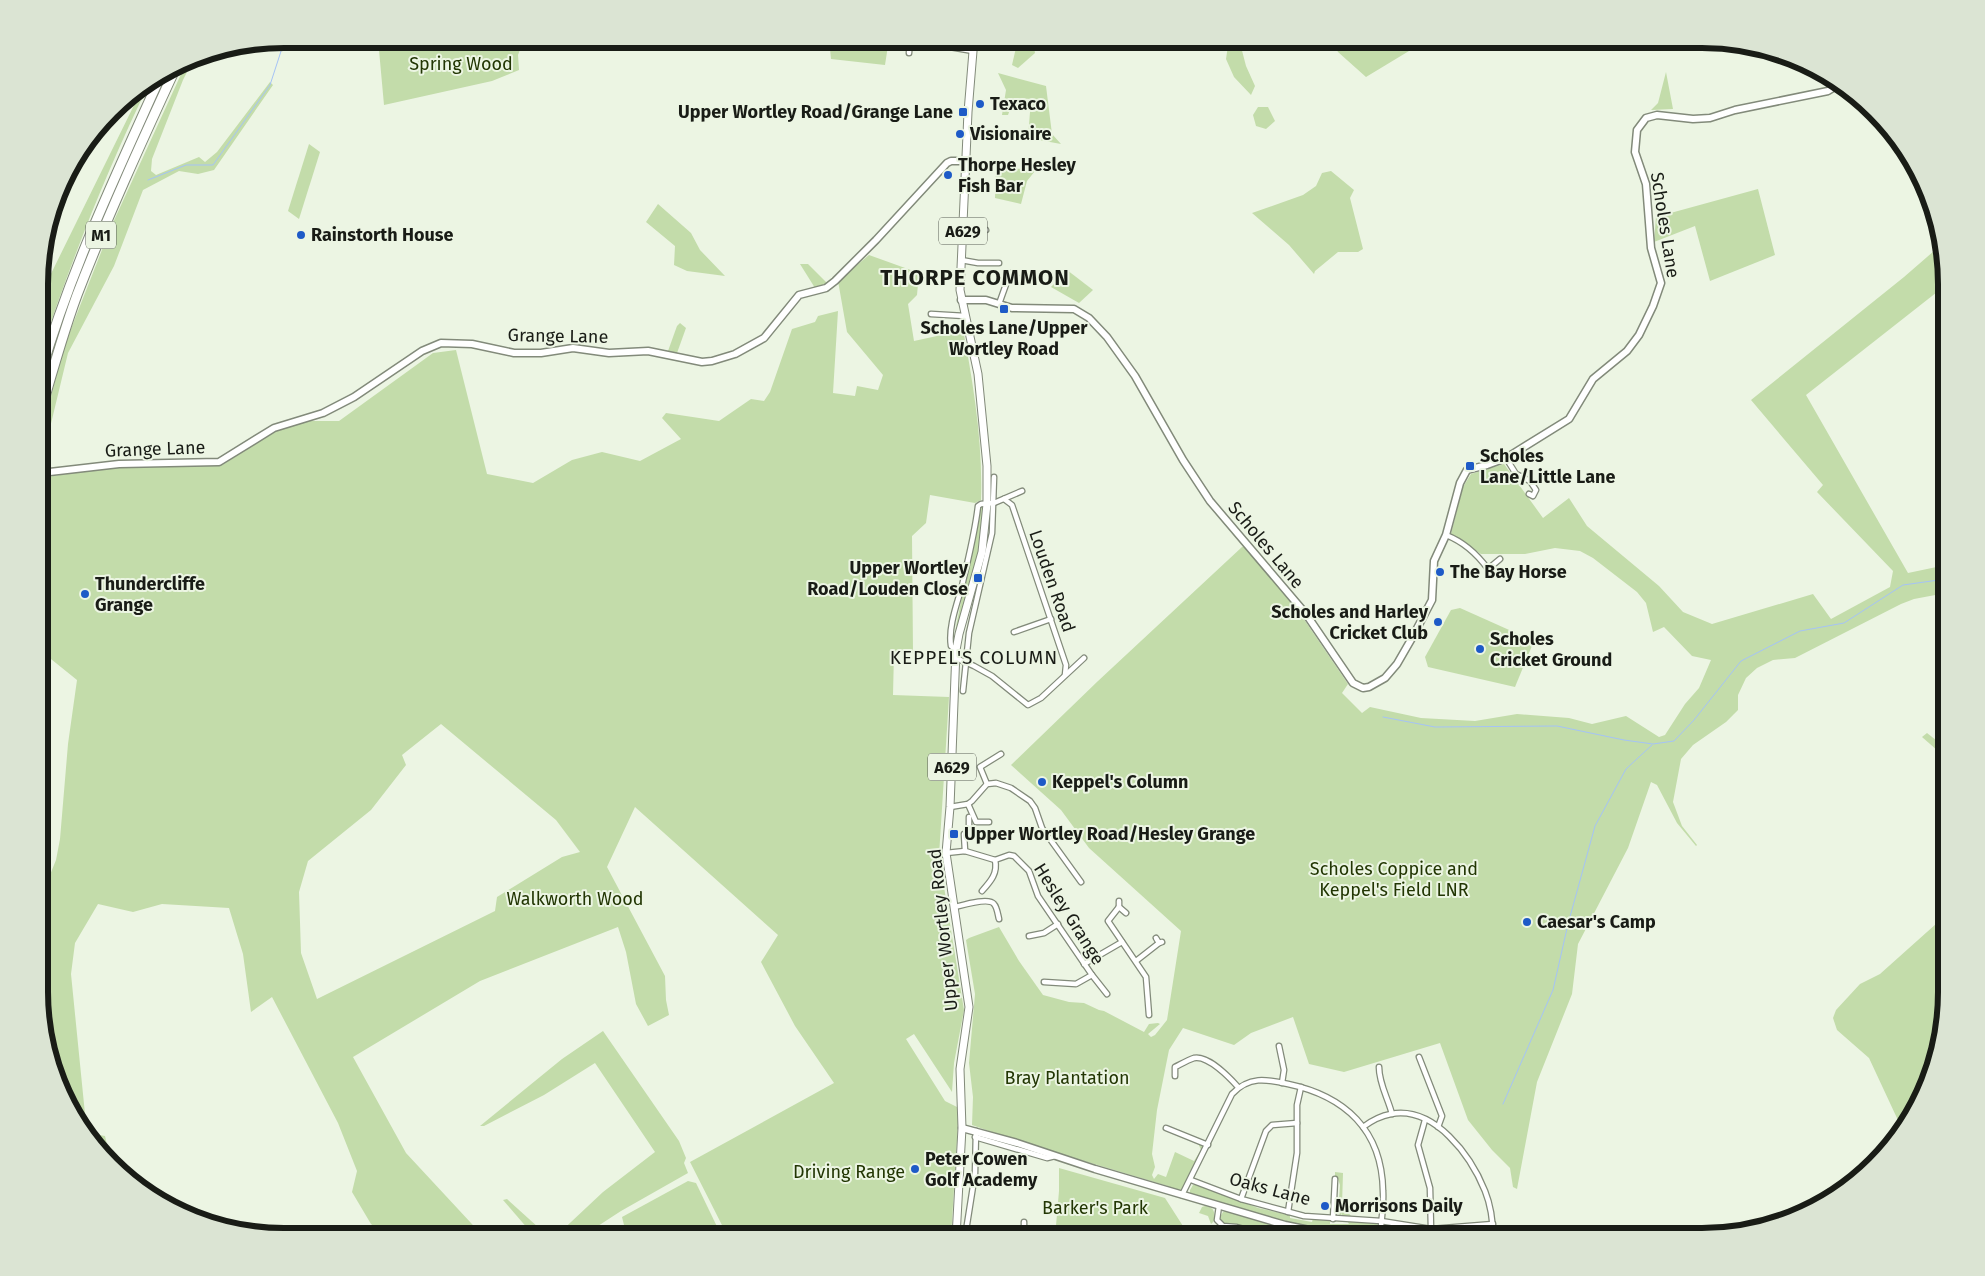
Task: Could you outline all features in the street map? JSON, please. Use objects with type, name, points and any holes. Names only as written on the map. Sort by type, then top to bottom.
[{"type":"highway","name":"M1","points":[[48,387],[64,333],[89,264],[172,76]]},
{"type":"highway","name":"M1","points":[[48,351],[76,267],[157,84]]},
{"type":"main road","name":"Upper Wortley Road","points":[[956,1228],[962,1128],[960,1070],[969,1007],[946,853],[950,807],[956,650],[982,552],[990,504],[978,374],[961,300],[965,161],[973,48]]},
{"type":"street","points":[[909,53],[910,48]]},
{"type":"street","points":[[956,48],[973,51]]},
{"type":"street","name":"Scholes Lane","points":[[961,300],[986,300],[1012,308],[1074,309],[1088,318],[1108,337],[1135,376],[1182,460],[1210,501],[1306,614],[1353,683],[1363,688],[1372,687],[1385,678],[1397,664],[1432,600],[1433,564],[1446,535],[1460,483],[1467,470],[1506,458],[1569,420],[1593,378],[1633,345],[1660,290],[1661,283],[1651,248],[1648,192],[1635,152],[1638,130],[1646,118],[1657,115],[1693,119],[1710,118],[1735,110],[1828,91],[1834,88]]},
{"type":"street","name":"Grange Lane","points":[[48,472],[119,464],[219,462],[274,428],[323,414],[354,397],[422,351],[441,344],[472,344],[514,353],[541,353],[574,348],[609,353],[648,351],[702,362],[735,354],[764,338],[799,295],[826,288],[836,281],[947,163],[951,161],[965,161]]},
{"type":"street","points":[[963,231],[980,232],[986,230]]},
{"type":"street","points":[[961,260],[978,263],[999,263]]},
{"type":"street","points":[[999,304],[1008,276],[1012,273],[1015,278],[1022,279]]},
{"type":"street","points":[[931,314],[965,316]]},
{"type":"street","points":[[1506,458],[1516,474],[1530,481],[1536,490],[1533,496],[1528,494]]},
{"type":"street","name":"Upper Wortley Road","points":[[963,690],[974,602],[988,552],[990,504],[994,477]]},
{"type":"street","points":[[990,504],[1022,491]]},
{"type":"street","name":"Louden Road","points":[[1004,499],[1012,505],[1066,666],[1065,675]]},
{"type":"street","name":"Upper Wortley Road","points":[[956,650],[951,646],[950,641],[972,543],[978,506],[990,504]]},
{"type":"street","points":[[1446,535],[1462,541],[1478,555],[1488,569],[1500,559]]},
{"type":"street","points":[[1014,632],[1051,619]]},
{"type":"street","points":[[956,658],[992,676],[1028,705],[1041,698],[1084,658]]},
{"type":"street","points":[[987,784],[980,767],[1000,754]]},
{"type":"street","points":[[950,807],[968,804],[977,797],[987,784],[1003,784],[1018,792],[1030,801],[1035,808],[1042,828],[1081,882]]},
{"type":"street","points":[[968,804],[976,822],[990,822]]},
{"type":"street","points":[[965,851],[964,834],[969,833],[969,817]]},
{"type":"street","name":"Hesley Grange","points":[[946,853],[965,851],[995,860],[1011,855],[1021,863],[1032,877],[1038,896],[1084,964],[1107,994]]},
{"type":"street","points":[[982,890],[995,874],[997,867],[995,860]]},
{"type":"street","points":[[955,907],[992,901],[995,904],[999,919]]},
{"type":"street","points":[[1119,902],[1119,907],[1106,922],[1136,960],[1146,977],[1149,1016]]},
{"type":"street","points":[[1119,907],[1126,913]]},
{"type":"street","points":[[1029,936],[1044,933],[1058,924]]},
{"type":"street","points":[[1136,960],[1161,943],[1156,938]]},
{"type":"street","points":[[1084,964],[1122,942]]},
{"type":"street","points":[[1044,982],[1076,984],[1092,975]]},
{"type":"street","points":[[1279,1046],[1284,1070],[1282,1083]]},
{"type":"street","points":[[1418,1056],[1442,1116],[1438,1127]]},
{"type":"street","points":[[1175,1076],[1175,1067],[1196,1058],[1203,1059],[1224,1072],[1238,1087]]},
{"type":"street","points":[[1379,1067],[1379,1078],[1392,1114]]},
{"type":"street","points":[[1182,1195],[1208,1145],[1228,1099],[1238,1087],[1258,1079],[1317,1092],[1343,1106],[1363,1127],[1375,1150],[1382,1177],[1384,1192],[1381,1228]]},
{"type":"street","points":[[1288,1212],[1297,1153],[1300,1087]]},
{"type":"street","points":[[1363,1127],[1372,1121],[1392,1114],[1406,1114],[1425,1120],[1438,1127],[1457,1144],[1474,1167],[1486,1193],[1493,1228]]},
{"type":"street","points":[[1425,1120],[1418,1145],[1430,1188],[1431,1228]]},
{"type":"street","points":[[1241,1200],[1266,1130],[1272,1125],[1297,1123]]},
{"type":"street","name":"Oaks Lane","points":[[962,1128],[975,1134],[1056,1156],[1294,1228]]},
{"type":"street","points":[[1166,1128],[1208,1145]]},
{"type":"street","points":[[966,1228],[975,1174],[975,1134]]},
{"type":"street","points":[[1333,1219],[1335,1179]]},
{"type":"street","name":"Oaks Lane","points":[[1191,1180],[1241,1200],[1304,1216],[1381,1221],[1425,1228]]},
{"type":"street","name":"Oaks Lane","points":[[1219,1206],[1217,1217],[1221,1225],[1239,1228]]},
{"type":"street","points":[[1024,1222],[1024,1228]]},
{"type":"street","name":"Oaks Lane","points":[[1443,1228],[1493,1224]]},
{"type":"green space","name":"Spring Wood","points":[[379,48],[521,48],[518,55],[519,70],[492,81],[384,105]]},
{"type":"green space","points":[[830,48],[888,48],[885,65],[831,59]]},
{"type":"green space","points":[[1016,48],[1034,48],[1035,53],[1018,68],[1012,65]]},
{"type":"green space","points":[[1228,48],[1241,48],[1246,66],[1255,86],[1251,95],[1234,77],[1226,59]]},
{"type":"green space","points":[[1336,48],[1415,48],[1366,77]]},
{"type":"green space","points":[[190,67],[152,159],[151,171],[156,175],[199,157],[205,162],[217,152],[270,82],[273,85],[214,170],[198,174],[179,171],[143,190],[114,266],[68,353],[48,436],[48,407],[65,344],[111,227],[183,70]]},
{"type":"green space","points":[[1666,72],[1673,109],[1651,110],[1658,103]]},
{"type":"green space","points":[[998,73],[1046,86],[1052,134],[1061,144],[1028,138],[1031,99],[1014,98],[1008,115],[1002,115],[1006,90]]},
{"type":"green space","points":[[145,92],[91,215],[48,331],[48,280],[138,98]]},
{"type":"green space","points":[[1258,107],[1268,107],[1275,121],[1266,129],[1256,126],[1253,115]]},
{"type":"green space","points":[[309,144],[320,152],[299,219],[288,211]]},
{"type":"green space","points":[[1039,166],[1027,181],[1021,204],[995,198],[996,168],[1027,169]]},
{"type":"green space","points":[[1331,171],[1354,190],[1350,198],[1363,249],[1358,252],[1338,252],[1315,271],[1314,274],[1289,245],[1252,213],[1303,195],[1316,186],[1322,173]]},
{"type":"green space","points":[[1758,189],[1775,255],[1710,281],[1695,226],[1654,242],[1656,217]]},
{"type":"green space","points":[[658,204],[691,233],[700,250],[725,276],[687,271],[674,265],[675,246],[646,222]]},
{"type":"green space","name":"Scholes Coppice and Keppel's Field LNR","points":[[1935,250],[1938,291],[1806,395],[1908,573],[1938,567],[1938,594],[1914,599],[1901,604],[1795,658],[1773,660],[1757,668],[1746,678],[1738,695],[1738,710],[1726,722],[1693,745],[1681,759],[1673,802],[1682,826],[1696,846],[1677,823],[1657,785],[1651,782],[1628,848],[1578,944],[1572,994],[1537,1082],[1517,1189],[1513,1187],[1510,1168],[1492,1150],[1468,1120],[1440,1043],[1344,1072],[1309,1064],[1293,1017],[1251,1033],[1234,1045],[1183,1028],[1169,1050],[1157,1110],[1152,1154],[1155,1167],[1152,1175],[1154,1179],[1158,1174],[1166,1177],[1175,1152],[1194,1161],[1201,1150],[1198,1143],[1204,1145],[1205,1148],[1183,1190],[1169,1188],[1168,1186],[1017,1141],[972,1125],[973,1097],[969,1063],[975,994],[966,940],[969,938],[999,927],[1019,961],[1043,995],[1069,1002],[1084,1003],[1104,1011],[1144,1032],[1149,1024],[1160,1024],[1148,1034],[1151,1037],[1155,1035],[1167,1020],[1181,931],[1089,848],[1061,810],[1011,765],[1242,547],[1244,546],[1252,554],[1297,609],[1348,684],[1342,693],[1362,713],[1370,707],[1421,718],[1475,721],[1517,714],[1569,718],[1592,724],[1626,716],[1659,737],[1665,735],[1685,704],[1699,688],[1711,660],[1692,656],[1664,627],[1653,632],[1646,603],[1637,592],[1593,558],[1580,551],[1555,548],[1525,554],[1481,554],[1451,534],[1463,487],[1471,474],[1504,464],[1543,518],[1569,498],[1587,526],[1659,586],[1683,612],[1712,624],[1813,594],[1831,619],[1890,587],[1893,571],[1817,492],[1823,485],[1751,400]]},
{"type":"green space","points":[[869,255],[919,273],[917,295],[908,304],[914,341],[937,336],[936,327],[962,324],[976,412],[981,500],[975,503],[930,495],[926,523],[912,536],[913,653],[894,653],[893,695],[949,697],[939,856],[964,1010],[954,1063],[952,1092],[914,1034],[906,1039],[945,1101],[959,1108],[952,1228],[932,1228],[932,1226],[927,1228],[723,1228],[690,1162],[834,1083],[795,1026],[761,962],[778,935],[635,807],[607,867],[665,976],[669,1015],[648,1026],[636,1004],[626,952],[618,927],[480,981],[353,1057],[406,1153],[476,1228],[376,1228],[371,1224],[352,1192],[357,1171],[338,1123],[272,997],[251,1012],[243,954],[229,908],[162,904],[133,912],[98,904],[75,943],[71,974],[86,1122],[65,1083],[60,1068],[52,1038],[48,1008],[48,880],[56,860],[60,839],[68,744],[77,680],[48,657],[48,477],[112,467],[222,465],[276,431],[310,421],[339,421],[433,353],[456,350],[487,474],[533,483],[572,460],[602,452],[640,461],[681,439],[662,418],[666,413],[719,421],[751,399],[764,401],[770,392],[792,329],[815,322],[818,316],[838,311],[833,393],[855,396],[857,386],[878,390],[883,375],[847,332],[838,281]],"holes":[[[441,724],[556,820],[580,852],[562,857],[497,897],[495,911],[317,999],[301,953],[299,892],[308,861],[371,810],[406,765],[402,755]]]},
{"type":"green space","points":[[800,264],[808,264],[827,283],[815,288]]},
{"type":"green space","points":[[1067,270],[1093,290],[1079,303],[1051,287]]},
{"type":"green space","points":[[680,323],[686,328],[677,353],[668,351],[677,326]]},
{"type":"green space","points":[[984,506],[975,574],[954,638],[980,509]]},
{"type":"green space","name":"Scholes Cricket Ground","points":[[1460,608],[1534,641],[1515,687],[1428,667],[1425,657],[1451,610]]},
{"type":"green space","points":[[1927,733],[1938,742],[1938,751],[1922,737]]},
{"type":"green space","points":[[1938,922],[1938,992],[1933,1038],[1920,1083],[1899,1122],[1869,1058],[1837,1030],[1833,1018],[1836,1010],[1860,984],[1880,974]]},
{"type":"green space","points":[[603,1031],[679,1141],[686,1158],[684,1163],[688,1173],[595,1228],[565,1228],[603,1192],[655,1152],[595,1063],[544,1095],[484,1126],[480,1126],[562,1059]]},
{"type":"green space","points":[[95,1134],[105,1136],[108,1149],[106,1148]]},
{"type":"green space","name":"Barker's Park","points":[[1059,1168],[1165,1198],[1184,1228],[1056,1228]]},
{"type":"green space","points":[[1335,1172],[1343,1173],[1342,1205],[1351,1216],[1342,1216],[1342,1212],[1341,1216],[1338,1213],[1340,1185],[1338,1179],[1335,1179]]},
{"type":"green space","points":[[688,1181],[696,1183],[718,1228],[625,1228],[622,1217]]},
{"type":"green space","points":[[1197,1184],[1258,1208],[1290,1215],[1290,1218],[1312,1222],[1313,1218],[1330,1220],[1330,1224],[1349,1224],[1347,1221],[1374,1222],[1379,1228],[1319,1228],[1292,1223],[1195,1197],[1190,1194],[1193,1185]]},
{"type":"green space","points":[[507,1199],[539,1228],[527,1228],[503,1200]]},
{"type":"green space","points":[[1205,1206],[1214,1211],[1214,1221],[1211,1224],[1208,1216],[1199,1213],[1202,1207]]},
{"type":"green space","points":[[1226,1211],[1286,1228],[1249,1228],[1223,1224],[1219,1219],[1223,1212]]},
{"type":"green space","points":[[1388,1224],[1413,1228],[1386,1228]]},
{"type":"waterway","points":[[148,180],[186,165],[213,165],[270,85],[282,48]]},
{"type":"waterway","points":[[1383,717],[1435,727],[1557,726],[1653,744],[1674,741],[1694,720],[1741,661],[1800,631],[1844,623],[1903,585],[1938,580]]},
{"type":"waterway","points":[[1503,1104],[1553,990],[1568,924],[1595,826],[1626,769],[1652,745]]},
{"type":"place","name":"Texaco","points":[[980,104]]},
{"type":"place","name":"Upper Wortley Road/Grange Lane","points":[[963,112]]},
{"type":"place","name":"Visionaire","points":[[960,134]]},
{"type":"place","name":"Thorpe Hesley Fish Bar","points":[[948,175]]},
{"type":"place","name":"Rainstorth House","points":[[301,235]]},
{"type":"place","name":"Scholes Lane/Upper Wortley Road","points":[[1004,309]]},
{"type":"place","name":"Scholes Lane/Little Lane","points":[[1470,466]]},
{"type":"place","name":"The Bay Horse","points":[[1440,572]]},
{"type":"place","name":"Upper Wortley Road/Louden Close","points":[[978,578]]},
{"type":"place","name":"Thundercliffe Grange","points":[[85,594]]},
{"type":"place","name":"Scholes and Harley Cricket Club","points":[[1438,622]]},
{"type":"place","name":"Scholes Cricket Ground","points":[[1480,649]]},
{"type":"place","name":"Keppel's Column","points":[[1042,782]]},
{"type":"place","name":"Upper Wortley Road/Hesley Grange","points":[[954,834]]},
{"type":"place","name":"Caesar's Camp","points":[[1527,922]]},
{"type":"place","name":"Peter Cowen Golf Academy","points":[[915,1169]]},
{"type":"place","name":"Morrisons Daily","points":[[1325,1206]]},
{"type":"district","name":"THORPE COMMON","points":[[975,277]]},
{"type":"district","name":"KEPPEL'S COLUMN","points":[[974,657]]},
{"type":"park label","name":"Walkworth Wood","points":[[575,899]]},
{"type":"park label","name":"Bray Plantation","points":[[1067,1078]]},
{"type":"park label","name":"Driving Range","points":[[849,1172]]}]
